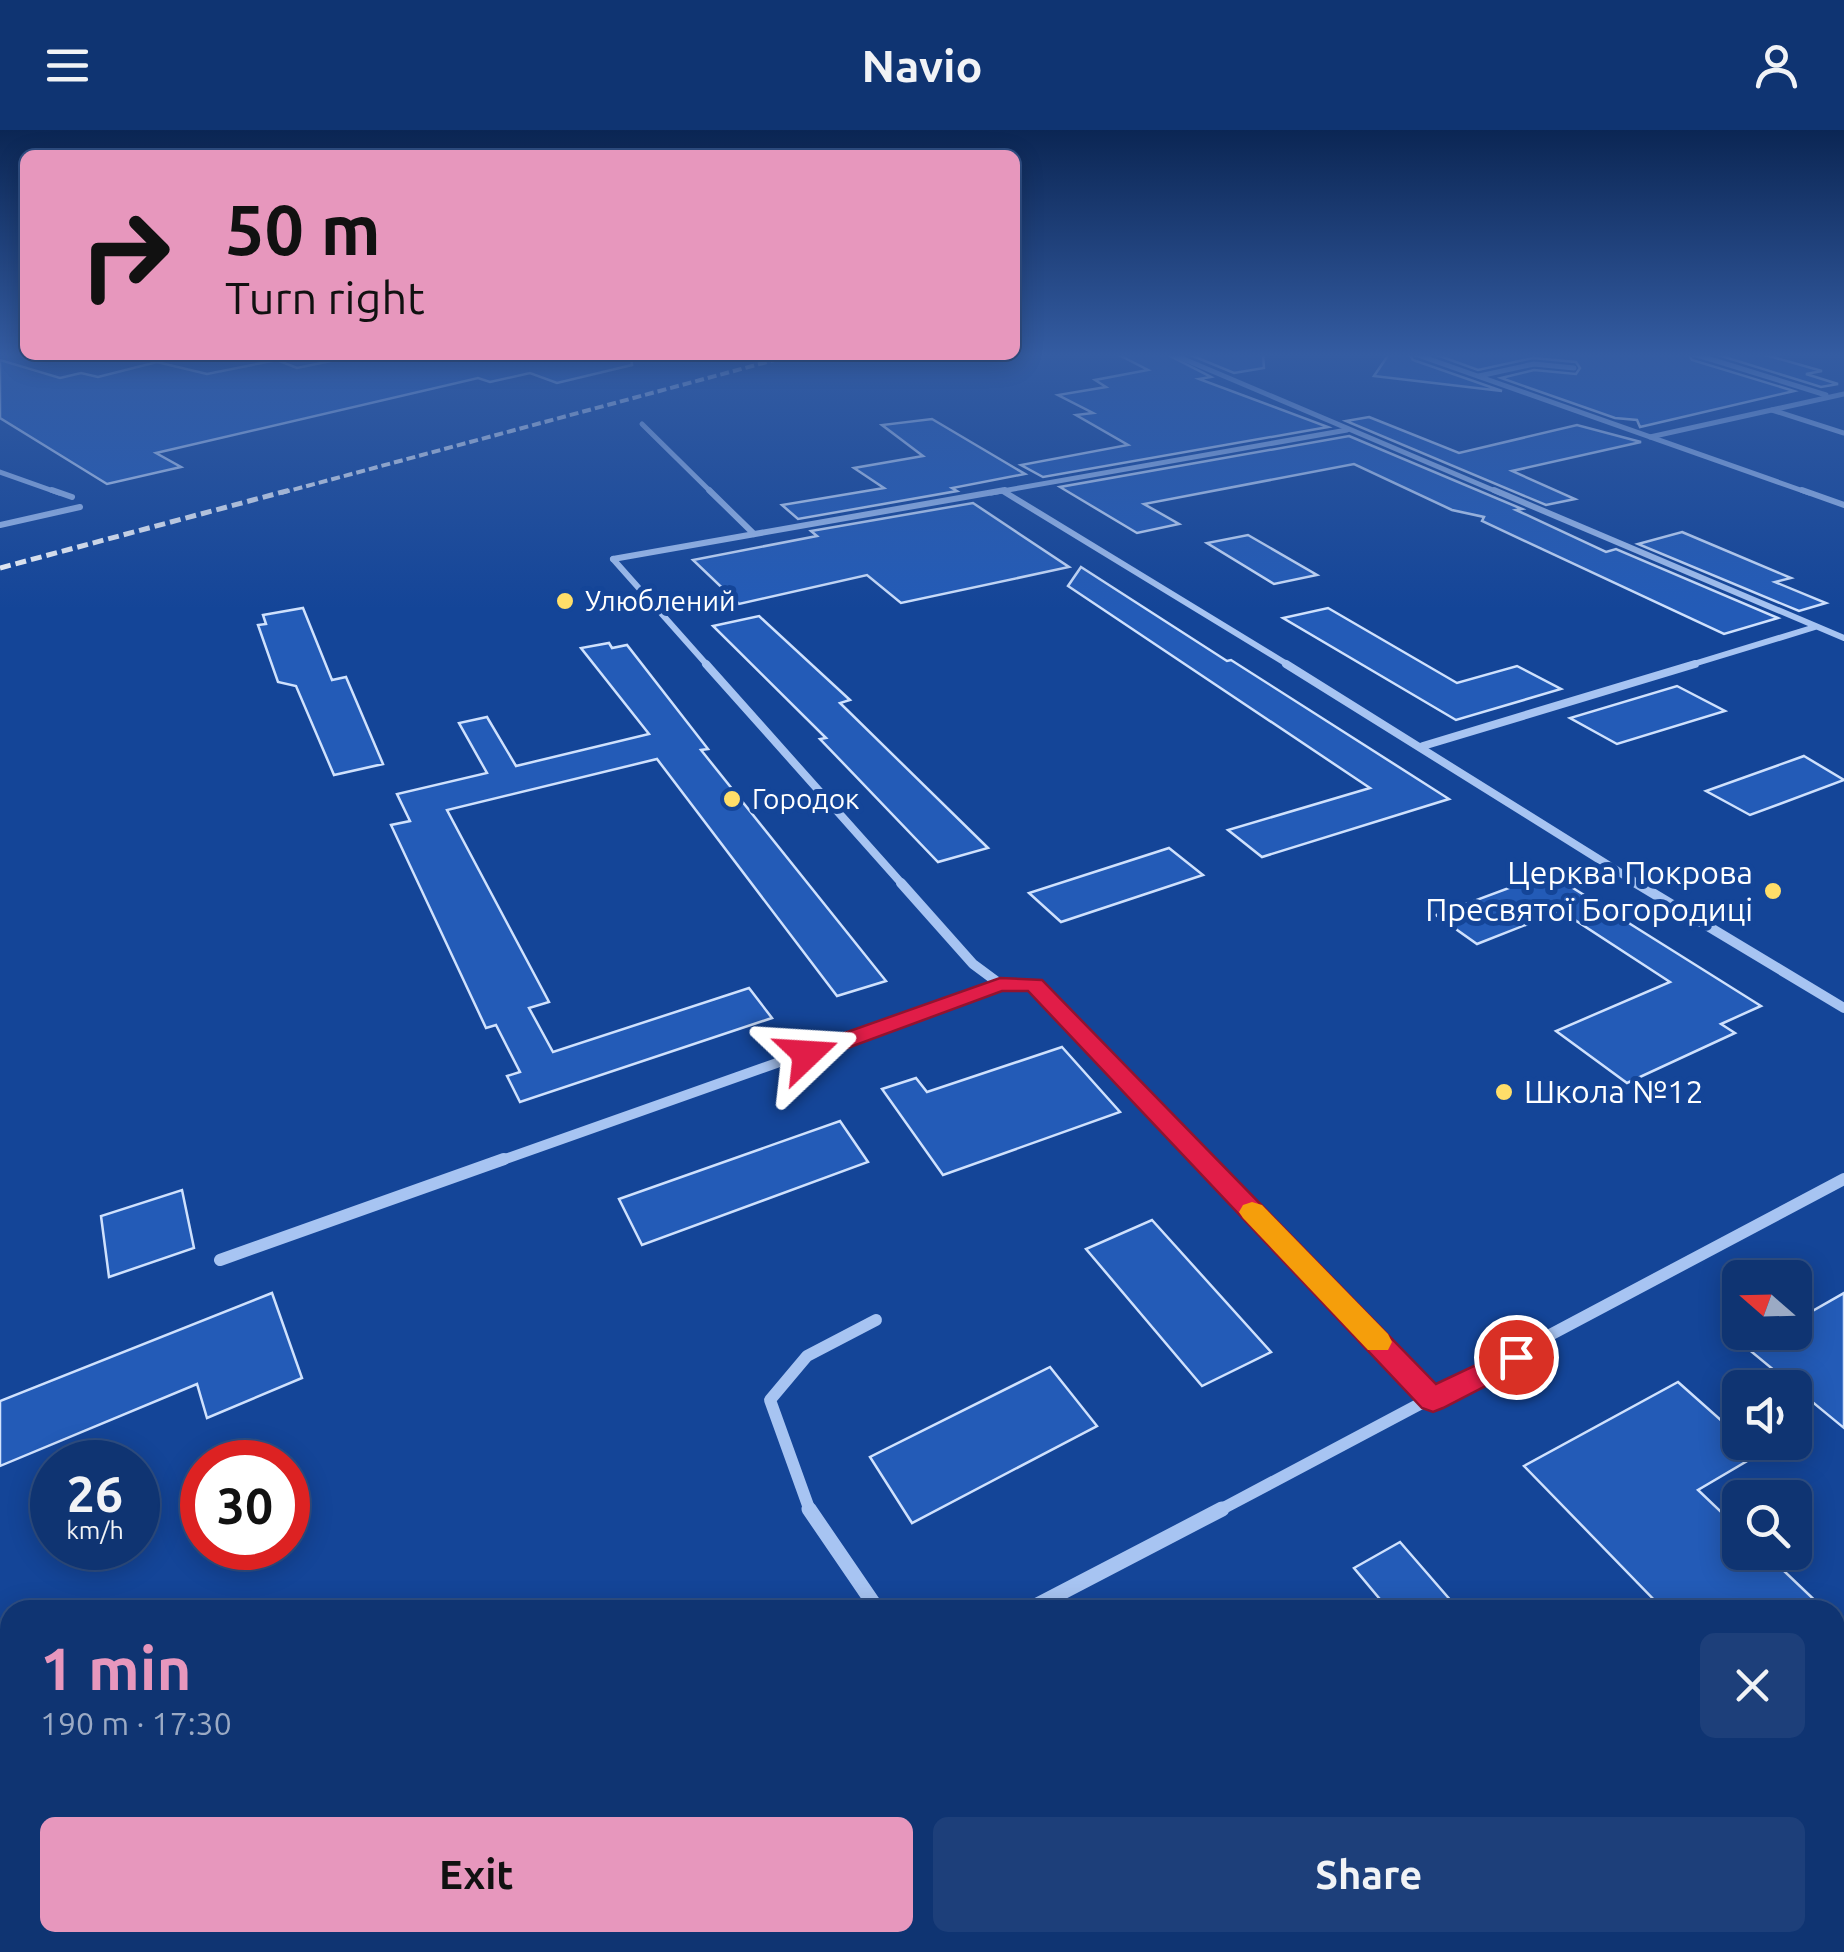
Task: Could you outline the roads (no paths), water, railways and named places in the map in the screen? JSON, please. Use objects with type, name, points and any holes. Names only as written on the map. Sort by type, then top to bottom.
[{"type":"street","points":[[657,439],[754,534]]},
{"type":"street","points":[[1000,984],[973,964],[613,560],[1297,439]]},
{"type":"street","points":[[1370,439],[1844,638]]},
{"type":"street","points":[[1651,439],[1844,505]]},
{"type":"street","points":[[0,472],[72,496]]},
{"type":"street","points":[[1003,491],[1423,746],[1682,914],[1844,1008]]},
{"type":"street","points":[[0,525],[80,506]]},
{"type":"street","points":[[1423,746],[1816,626]]},
{"type":"street","points":[[220,1260],[1000,984],[1034,984],[1433,1399]]},
{"type":"street","points":[[1047,1600],[1844,1179]]},
{"type":"street","points":[[871,1600],[806,1505],[770,1400],[807,1356],[876,1320]]},
{"type":"railway","points":[[281,493],[481,439]]},
{"type":"railway","points":[[0,568],[290,490]]},
{"type":"place","name":"Улюблений","points":[[565,601]]},
{"type":"place","name":"Городок","points":[[732,799]]},
{"type":"place","name":"Церква Покрова Пресвятої Богородиці","points":[[1773,891]]},
{"type":"place","name":"Школа №12","points":[[1504,1092]]}]
